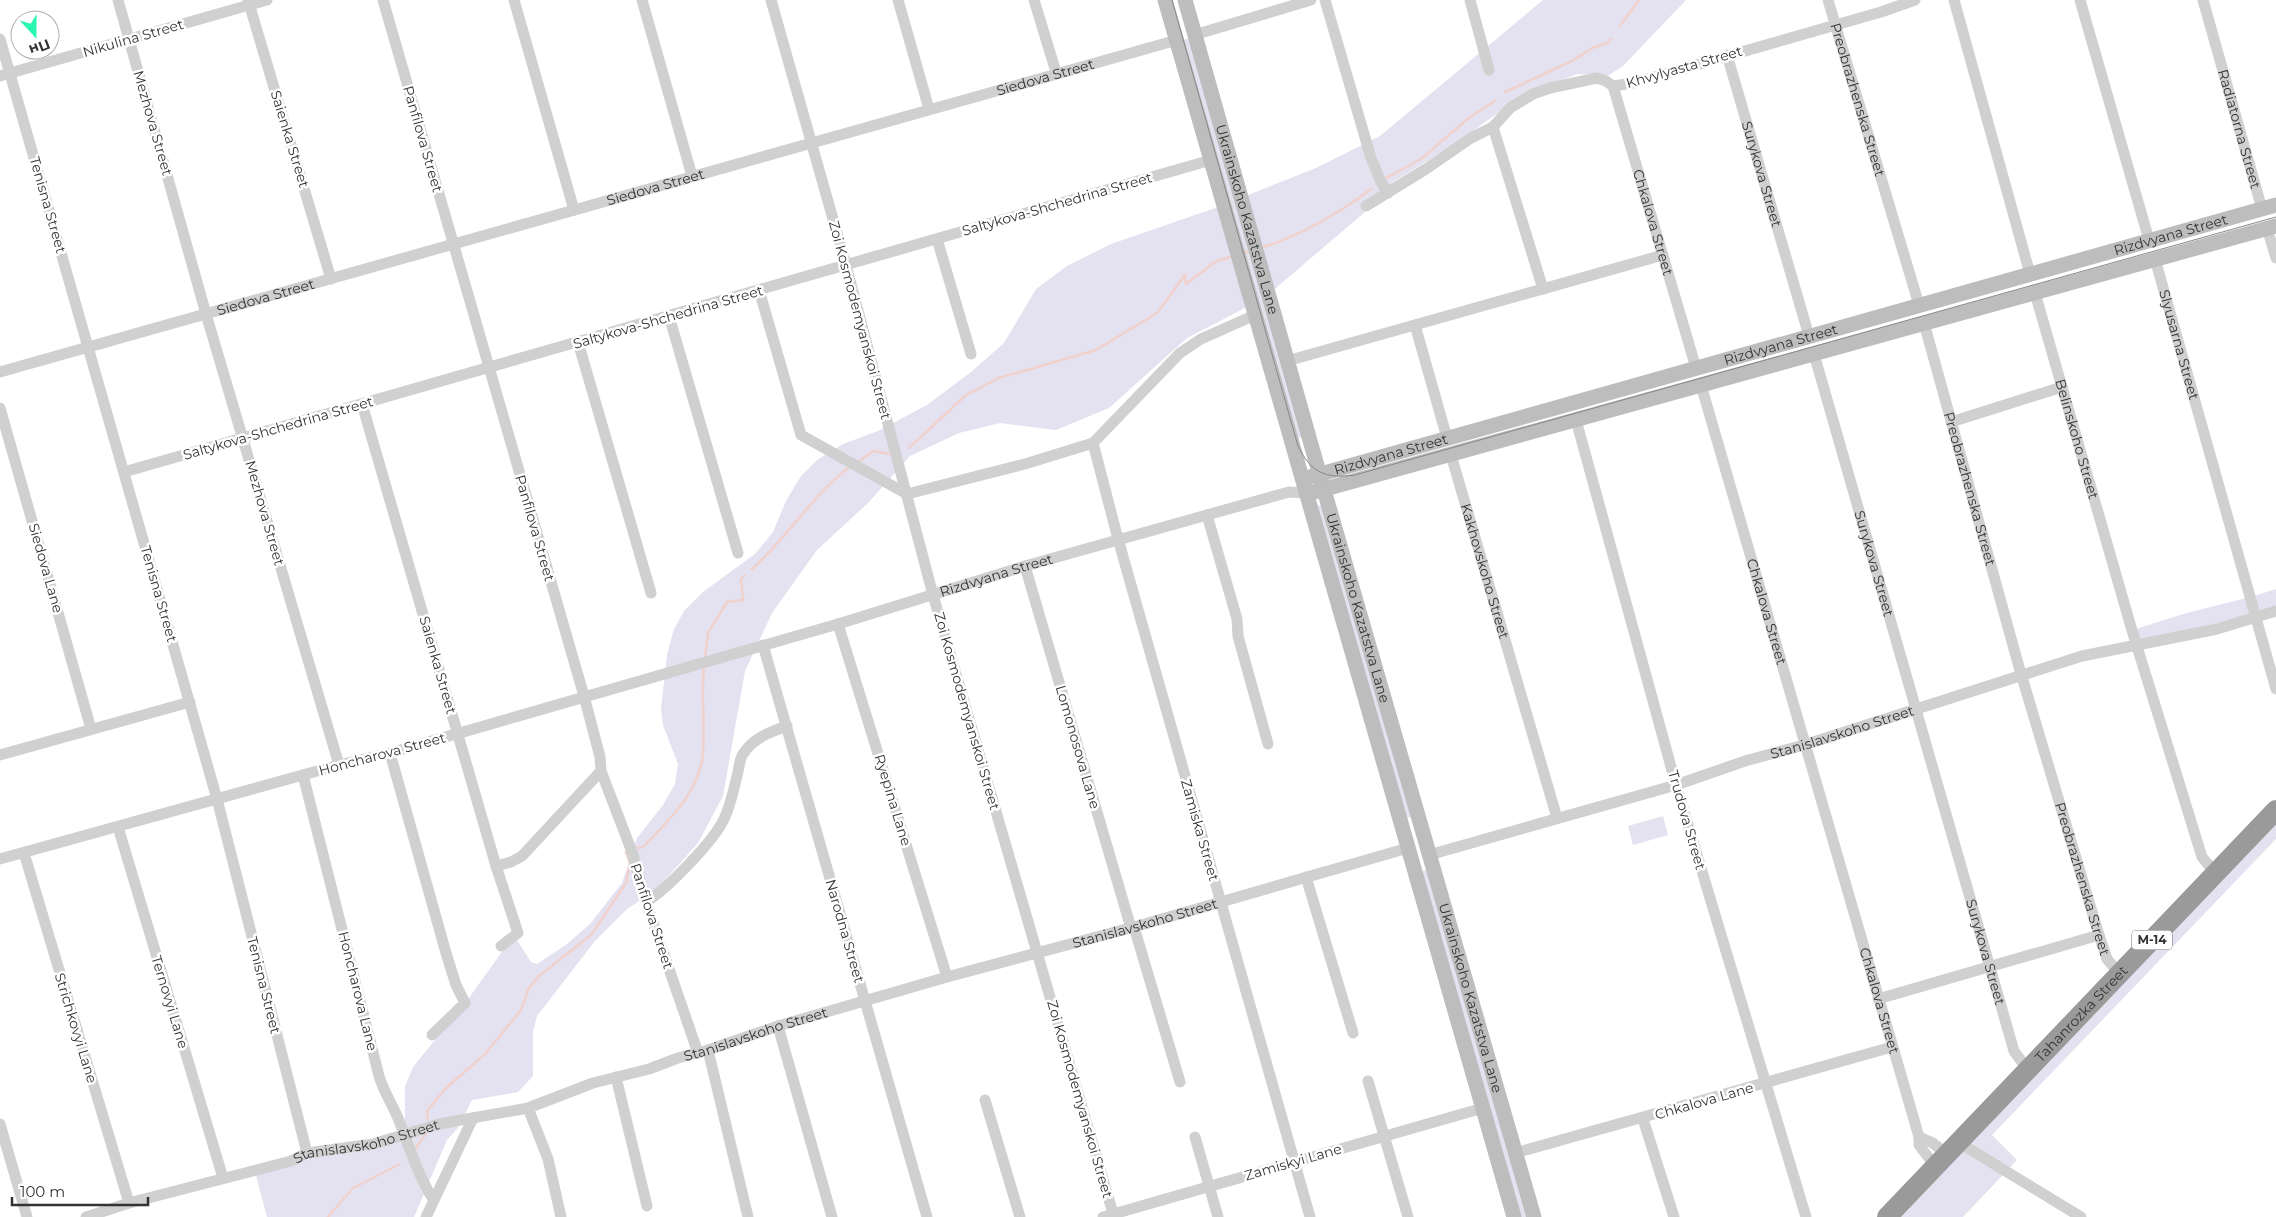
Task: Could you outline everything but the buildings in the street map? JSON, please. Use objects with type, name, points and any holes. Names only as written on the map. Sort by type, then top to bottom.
[{"type":"highway","name":"Tahanrozka Street","points":[[1887,1217],[2276,810]]},
{"type":"street","name":"Mezhova Street","points":[[118,0],[206,314],[339,765]]},
{"type":"street","name":"Nikulina Street","points":[[5,75],[249,2],[267,0]]},
{"type":"street","name":"Panfilova Street","points":[[383,0],[584,696],[601,771],[632,852],[646,902],[703,1052],[748,1217]]},
{"type":"street","points":[[514,0],[574,210]]},
{"type":"street","points":[[642,0],[692,176]]},
{"type":"street","name":"Zoi Kosmodemyanskoi Street","points":[[771,0],[846,265],[933,594],[1038,953],[1110,1216]]},
{"type":"street","points":[[898,0],[929,109]]},
{"type":"street","points":[[1034,0],[1056,72]]},
{"type":"street","name":"Ukrainskoho Kazatstva Lane","points":[[1165,0],[1514,1217]]},
{"type":"street","name":"Ukrainskoho Kazatstva Lane","points":[[1185,0],[1319,474],[1534,1217]]},
{"type":"street","name":"Siedova Street","points":[[0,372],[1056,72],[1177,40],[1311,0]]},
{"type":"street","points":[[1325,0],[1371,158],[1388,193]]},
{"type":"street","points":[[1470,0],[1489,70]]},
{"type":"street","name":"Preobrazhenska Street","points":[[1828,0],[1919,305],[2022,676],[2099,935],[2107,959],[2119,973]]},
{"type":"street","name":"Khvylyasta Street","points":[[1366,206],[1472,138],[1493,127],[1510,108],[1533,94],[1550,88],[1597,78],[1613,86],[1633,82],[1880,12],[1915,0]]},
{"type":"street","name":"Belinskoho Street","points":[[1954,0],[2035,293],[2137,644],[2202,857],[2216,874]]},
{"type":"street","name":"Slyusarna Street","points":[[2080,0],[2276,689]]},
{"type":"street","name":"Radiatorna Street","points":[[2203,0],[2269,207],[2276,258]]},
{"type":"street","name":"Saienka Street","points":[[249,2],[331,279]]},
{"type":"street","name":"Tenisna Street","points":[[0,39],[5,75],[88,347],[217,799],[306,1153]]},
{"type":"street","name":"Surykova Street","points":[[1727,54],[2014,1051],[2027,1069]]},
{"type":"street","name":"Chkalova Street","points":[[1613,86],[1919,1137],[1919,1145],[1946,1154]]},
{"type":"street","points":[[1493,127],[1543,289]]},
{"type":"street","name":"Saltykova-Shchedrina Street","points":[[124,472],[1211,160]]},
{"type":"street","name":"Rizdvyana Street","points":[[763,645],[838,624],[1025,566],[1289,492],[1304,487],[1319,474],[2269,207]]},
{"type":"street","name":"Rizdvyana Street","points":[[1304,487],[1324,490],[2272,227]]},
{"type":"street","points":[[937,239],[971,354]]},
{"type":"street","points":[[1287,361],[1663,255]]},
{"type":"street","points":[[759,290],[802,435],[907,494],[1025,464],[1093,443],[1180,353],[1201,339],[1255,315]]},
{"type":"street","points":[[670,316],[738,553]]},
{"type":"street","name":"Kakhovskoho Street","points":[[1415,325],[1556,818]]},
{"type":"street","points":[[578,342],[651,593]]},
{"type":"street","points":[[1950,422],[2062,388]]},
{"type":"street","name":"Saienka Street","points":[[362,404],[496,866],[518,933],[501,946]]},
{"type":"street","name":"Siedova Lane","points":[[0,408],[91,729]]},
{"type":"street","name":"Trudova Street","points":[[1576,420],[1676,785],[1764,1084],[1806,1217]]},
{"type":"street","name":"Zamiska Street","points":[[1093,443],[1118,539],[1310,1217]]},
{"type":"street","points":[[1207,515],[1237,619],[1238,636],[1268,744]]},
{"type":"street","name":"Lomonosova Lane","points":[[1025,566],[1132,928],[1180,1082]]},
{"type":"street","name":"Stanislavskoho Street","points":[[86,1217],[129,1203],[291,1161],[306,1153],[373,1144],[404,1134],[528,1108],[582,1087],[649,1069],[778,1026],[947,977],[1132,928],[1306,878],[1556,818],[1676,785],[1746,761],[1804,745],[2082,656],[2217,629],[2276,611]]},
{"type":"street","name":"Ryepina Lane","points":[[838,624],[947,977]]},
{"type":"street","name":"Honcharova Street","points":[[0,860],[339,765],[390,753],[763,645]]},
{"type":"street","name":"Narodna Street","points":[[763,645],[927,1217]]},
{"type":"street","points":[[0,755],[190,702]]},
{"type":"street","points":[[646,902],[654,897],[684,867],[709,841],[724,821],[742,754],[764,734],[787,726]]},
{"type":"street","points":[[390,753],[446,953],[456,985],[465,1003],[432,1035]]},
{"type":"street","points":[[496,866],[511,862],[522,856],[601,771]]},
{"type":"street","name":"Honcharova Lane","points":[[304,775],[379,1076],[420,1175],[433,1199]]},
{"type":"street","name":"Ternovyi Lane","points":[[118,827],[223,1178]]},
{"type":"street","name":"Strichkovyi Lane","points":[[24,853],[129,1203]]},
{"type":"street","points":[[1306,878],[1353,1033]]},
{"type":"street","points":[[1878,999],[2099,935]]},
{"type":"street","points":[[778,1026],[832,1217]]},
{"type":"street","name":"Chkalova Lane","points":[[1515,1153],[1643,1119],[1892,1047]]},
{"type":"street","points":[[616,1077],[647,1206]]},
{"type":"street","points":[[1368,1081],[1408,1217]]},
{"type":"street","points":[[986,1100],[1020,1217]]},
{"type":"street","points":[[528,1108],[548,1159],[561,1217]]},
{"type":"street","name":"Zamiskyi Lane","points":[[1110,1216],[1482,1108]]},
{"type":"street","points":[[426,1217],[473,1118]]},
{"type":"street","points":[[1643,1119],[1674,1217]]},
{"type":"street","points":[[0,1124],[26,1217]]},
{"type":"street","points":[[1195,1137],[1218,1217]]},
{"type":"street","points":[[1919,1137],[1933,1143],[1946,1154],[2081,1217]]},
{"type":"shaded area","points":[[1543,0],[1686,0],[1623,66],[1609,75],[1577,74],[1520,97],[1459,141],[1392,183],[1365,212],[1270,293],[1243,197],[1316,168],[1380,136]]},
{"type":"shaded area","points":[[1193,37],[1306,436],[1293,439],[1180,41]]},
{"type":"shaded area","points":[[1221,206],[1249,306],[1187,338],[1109,408],[1056,430],[1000,423],[959,433],[910,456],[868,503],[817,550],[772,613],[745,671],[723,796],[698,843],[655,891],[627,909],[595,941],[537,1016],[533,1032],[533,1076],[518,1092],[472,1100],[457,1129],[447,1140],[414,1217],[267,1217],[254,1168],[397,1140],[405,1130],[405,1087],[413,1067],[466,1002],[509,942],[517,940],[531,962],[537,964],[567,944],[590,924],[622,883],[637,838],[663,805],[675,784],[678,764],[663,725],[661,709],[667,655],[674,629],[684,611],[703,592],[755,554],[773,532],[786,501],[801,476],[817,460],[843,444],[878,431],[927,405],[971,372],[1004,343],[1036,289],[1067,266],[1111,244]]},
{"type":"shaded area","points":[[1324,504],[1414,816],[1402,819],[1312,507]]},
{"type":"shaded area","points":[[2276,589],[2276,608],[2259,612],[2254,596]]},
{"type":"shaded area","points":[[2246,598],[2251,614],[2141,644],[2136,629],[2183,614]]},
{"type":"shaded area","points":[[1663,816],[1668,835],[1633,845],[1628,826]]},
{"type":"shaded area","points":[[2276,823],[2276,839],[1992,1135],[2017,1160],[1963,1217],[1898,1217]]},
{"type":"shaded area","points":[[1429,869],[1529,1217],[1518,1217],[1418,873]]},
{"type":"waterway","points":[[1620,26],[1639,0]]},
{"type":"waterway","points":[[1505,92],[1574,60],[1592,48],[1608,43],[1611,39]]},
{"type":"waterway","points":[[1384,179],[1421,159],[1470,117],[1495,101]]},
{"type":"waterway","points":[[1263,247],[1276,243],[1319,222],[1371,189]]},
{"type":"waterway","points":[[909,448],[966,395],[999,378],[1096,350],[1157,313],[1185,275],[1186,284],[1215,262],[1230,257]]},
{"type":"waterway","points":[[858,462],[873,451],[889,454]]},
{"type":"waterway","points":[[752,569],[765,557],[812,502],[851,466]]},
{"type":"waterway","points":[[705,658],[708,633],[727,602],[743,600],[741,579],[745,575]]},
{"type":"waterway","points":[[638,848],[643,847],[682,804],[690,792],[701,766],[704,730],[704,666]]},
{"type":"waterway","points":[[428,1120],[427,1111],[446,1088],[485,1054],[521,1010],[529,988],[539,976],[591,935],[626,883],[630,863],[626,852]]},
{"type":"waterway","points":[[415,1149],[428,1131]]},
{"type":"waterway","points":[[328,1217],[353,1188],[400,1164]]},
{"type":"tram line","points":[[1172,0],[1298,446],[1314,468],[1328,475],[1355,475],[2276,217]]}]
